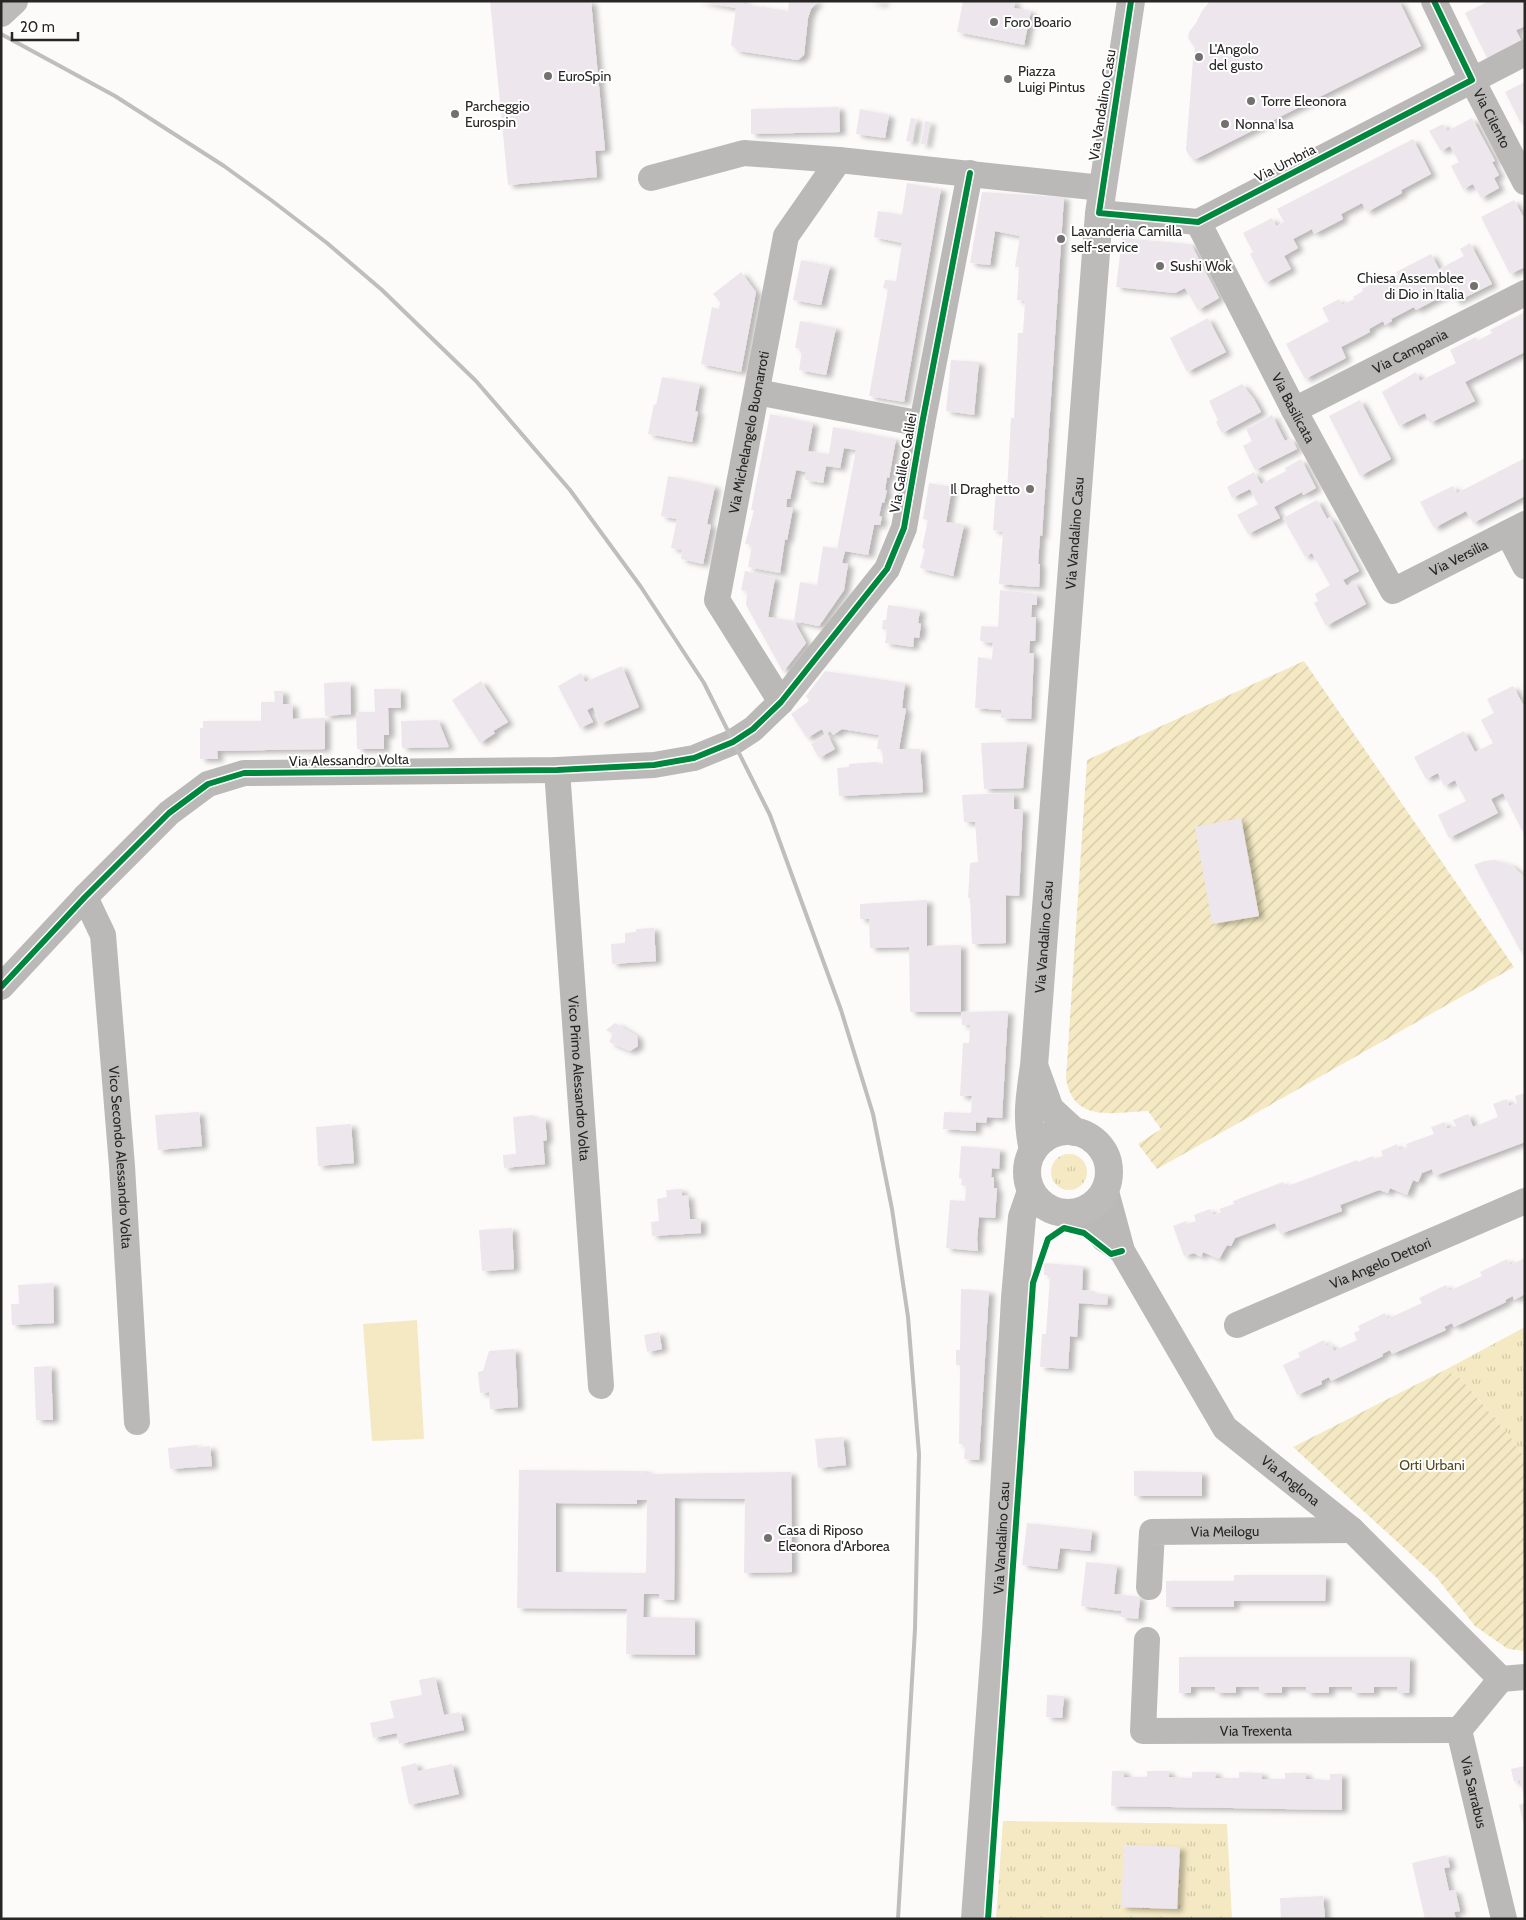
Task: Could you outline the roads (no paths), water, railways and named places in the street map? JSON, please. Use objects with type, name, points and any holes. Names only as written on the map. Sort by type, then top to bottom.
[{"type":"main road","points":[[1,12],[14,1]]},
{"type":"main road","name":"Via Vandalino Casu","points":[[1033,1151],[1028,1127],[1027,1109],[1034,1066],[1101,200],[1131,1]]},
{"type":"main road","name":"Via Vandalino Casu","points":[[1034,1066],[1050,1109],[1075,1132]]},
{"type":"main road","points":[[1075,1132],[1092,1139],[1101,1148],[1107,1159],[1109,1172],[1101,1197],[1092,1206],[1067,1211],[1040,1202],[1031,1191],[1027,1178],[1027,1164],[1033,1151],[1042,1140],[1054,1133],[1075,1132]]},
{"type":"main road","name":"Via Vandalino Casu","points":[[975,1919],[998,1616],[1015,1298],[1022,1217],[1031,1191]]},
{"type":"main road","points":[[1020,1256],[1067,1211]]},
{"type":"street","name":"Via Cilento","points":[[1434,1],[1472,80],[1525,182]]},
{"type":"street","name":"Via Umbria","points":[[1198,222],[1525,53]]},
{"type":"street","points":[[651,178],[744,153],[839,160],[970,173],[1198,222]]},
{"type":"street","name":"Via Michelangelo Buonarroti","points":[[774,708],[717,600],[786,236],[839,160]]},
{"type":"street","name":"Via Galileo Galilei","points":[[774,708],[886,568],[904,528],[970,173]]},
{"type":"street","name":"Via Basilicata","points":[[1198,222],[1294,410],[1393,591]]},
{"type":"street","name":"Via Campania","points":[[1294,410],[1525,293]]},
{"type":"street","points":[[757,392],[922,424]]},
{"type":"street","points":[[1516,529],[1525,566]]},
{"type":"street","name":"Via Versilia","points":[[1393,591],[1516,529]]},
{"type":"street","name":"Via Alessandro Volta","points":[[1,987],[85,897],[169,813],[208,784],[244,773],[557,770],[654,766],[694,758],[733,742],[753,728],[774,708]]},
{"type":"street","name":"Vico Primo Alessandro Volta","points":[[557,770],[601,1386]]},
{"type":"street","name":"Vico Secondo Alessandro Volta","points":[[85,897],[103,934],[122,1166],[137,1422]]},
{"type":"street","name":"Via Anglona","points":[[1105,1188],[1122,1251],[1225,1428],[1352,1530],[1513,1678]]},
{"type":"street","name":"Via Angelo Dettori","points":[[1236,1325],[1525,1201]]},
{"type":"street","name":"Via Anglona","points":[[1067,1211],[1122,1251]]},
{"type":"street","name":"Via Meilogu","points":[[1149,1587],[1152,1532],[1352,1530]]},
{"type":"street","name":"Via Trexenta","points":[[1147,1640],[1143,1730],[1459,1730]]},
{"type":"street","points":[[1459,1730],[1513,1678]]},
{"type":"street","name":"Via Sarrabus","points":[[1459,1730],[1504,1919]]},
{"type":"railway","points":[[1,34],[115,96],[224,166],[271,200],[327,243],[382,290],[476,381],[570,490],[641,587],[704,683],[770,815],[841,1010],[873,1114],[892,1209],[908,1317],[919,1454],[915,1629],[898,1919]]},
{"type":"place","name":"Foro Boario","points":[[994,22]]},
{"type":"place","name":"L'Angolo del gusto","points":[[1199,57]]},
{"type":"place","name":"EuroSpin","points":[[548,76]]},
{"type":"place","name":"Piazza Luigi Pintus","points":[[1008,79]]},
{"type":"place","name":"Torre Eleonora","points":[[1251,101]]},
{"type":"place","name":"Parcheggio Eurospin","points":[[455,114]]},
{"type":"place","name":"Nonna Isa","points":[[1225,124]]},
{"type":"place","name":"Lavanderia Camilla self-service","points":[[1061,239]]},
{"type":"place","name":"Sushi Wok","points":[[1160,266]]},
{"type":"place","name":"Chiesa Assemblee di Dio in Italia","points":[[1474,286]]},
{"type":"place","name":"Il Draghetto","points":[[1030,489]]},
{"type":"place","name":"Casa di Riposo Eleonora d'Arborea","points":[[768,1538]]},
{"type":"park label","name":"Orti Urbani","points":[[1432,1465]]}]
